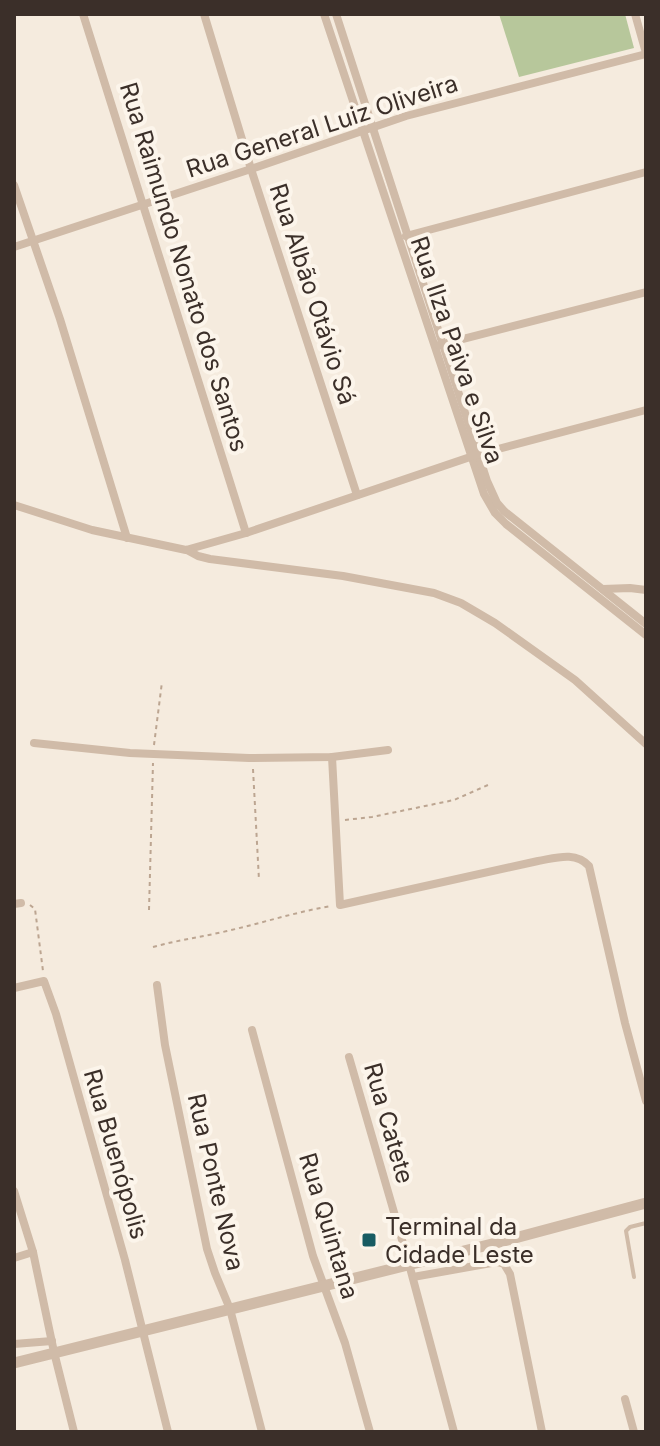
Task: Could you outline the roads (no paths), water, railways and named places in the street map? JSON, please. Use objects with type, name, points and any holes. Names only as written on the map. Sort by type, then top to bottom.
[{"type":"street","name":"Rua Raimundo Nonato dos Santos","points":[[83,14],[246,533]]},
{"type":"street","name":"Rua Albão Otávio Sá","points":[[204,14],[357,495]]},
{"type":"street","name":"Rua Ilza Paiva e Silva","points":[[324,14],[398,239],[439,345]]},
{"type":"street","name":"Rua Ilza Paiva e Silva","points":[[336,14],[408,235],[439,345],[475,455],[490,490],[499,506],[646,624]]},
{"type":"street","points":[[635,14],[646,53]]},
{"type":"street","name":"Rua General Luiz Oliveira","points":[[14,247],[406,116],[646,53]]},
{"type":"street","points":[[398,239],[646,172]]},
{"type":"street","points":[[14,185],[60,319],[127,538]]},
{"type":"street","points":[[439,345],[646,292]]},
{"type":"street","points":[[186,550],[246,533],[475,455],[646,410]]},
{"type":"street","name":"Rua Ilza Paiva e Silva","points":[[475,455],[484,494],[495,513],[646,635]]},
{"type":"street","points":[[14,505],[66,523],[186,550],[210,559],[406,587],[461,603],[495,623],[575,680],[646,744]]},
{"type":"street","points":[[590,590],[646,590]]},
{"type":"street","points":[[34,743],[153,754],[253,758],[332,757],[388,750]]},
{"type":"street","points":[[332,757],[340,905],[538,861],[579,858],[589,866],[646,1101]]},
{"type":"street","name":"Rua Buenópolis","points":[[14,988],[44,981],[71,1068],[168,1432]]},
{"type":"street","name":"Rua Ponte Nova","points":[[157,985],[165,1045],[202,1228],[215,1273],[230,1309],[262,1432]]},
{"type":"street","name":"Rua Quintana","points":[[252,1030],[313,1256],[345,1343],[370,1432]]},
{"type":"street","name":"Rua Catete","points":[[349,1057],[454,1432]]},
{"type":"street","points":[[14,1191],[33,1252],[74,1432]]},
{"type":"street","points":[[14,1344],[53,1346],[143,1330],[646,1203]]},
{"type":"street","points":[[14,1258],[33,1252]]},
{"type":"street","points":[[413,1277],[497,1262],[507,1267],[542,1432]]},
{"type":"street","points":[[14,1363],[53,1346]]},
{"type":"street","points":[[625,1399],[634,1432]]},
{"type":"lane","points":[[634,1277],[626,1231],[646,1223]]},
{"type":"place","name":"Terminal da Cidade Leste","points":[[369,1240]]}]
